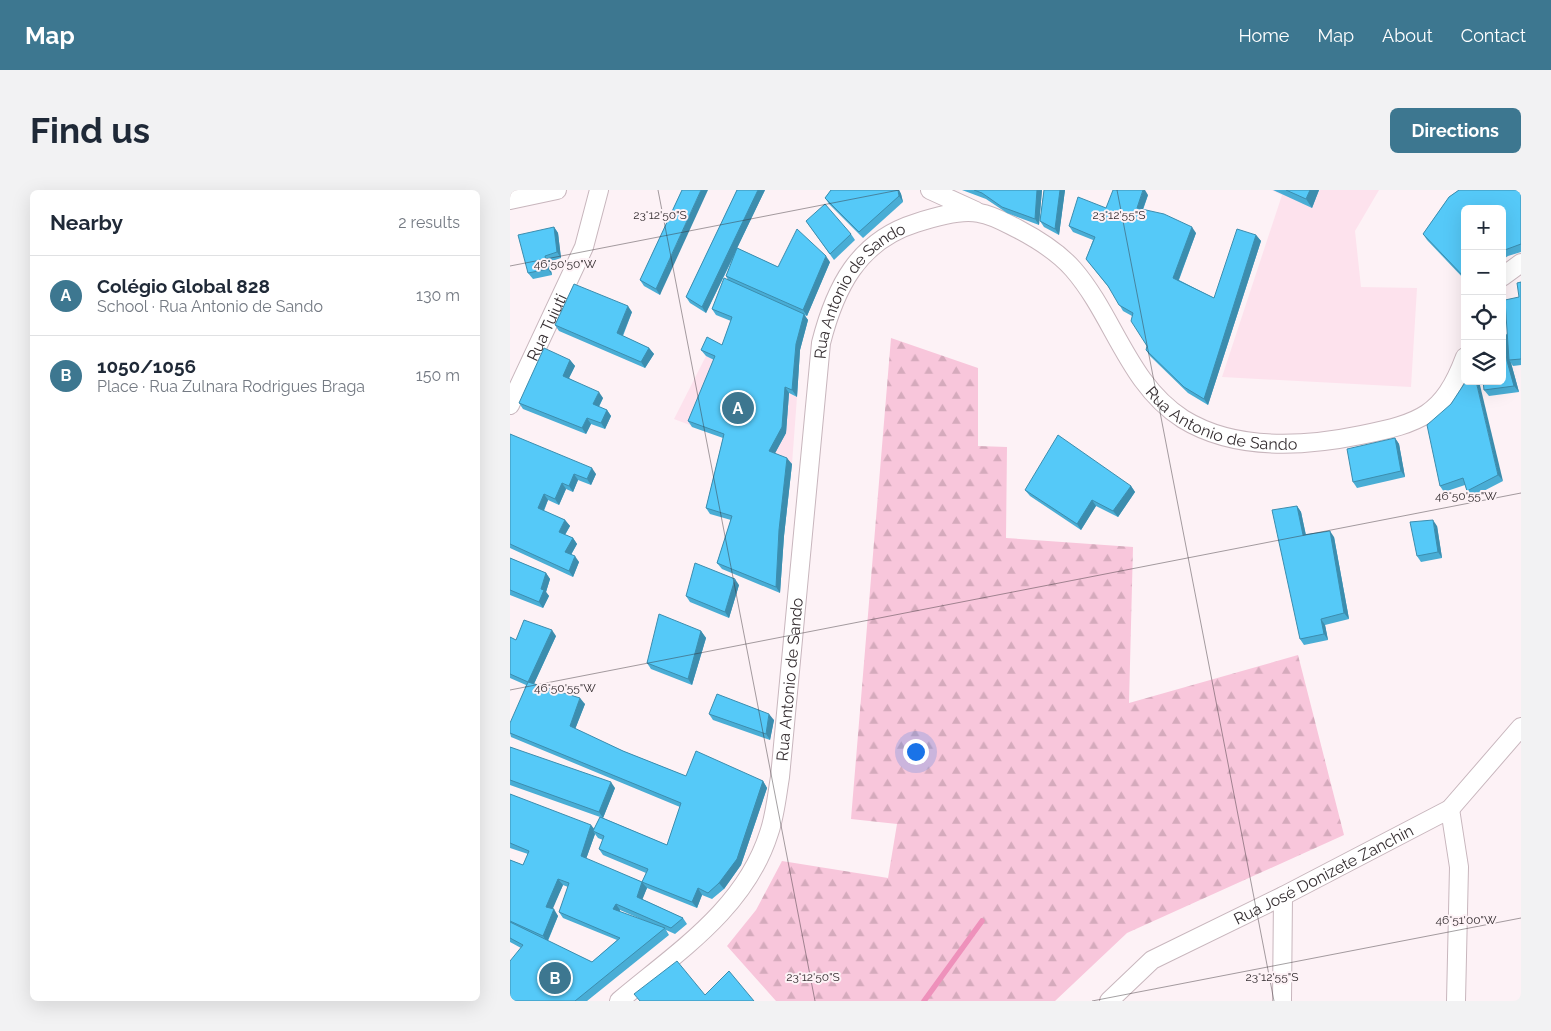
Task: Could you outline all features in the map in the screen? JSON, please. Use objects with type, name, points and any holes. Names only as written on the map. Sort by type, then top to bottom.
[{"type":"street","points":[[510,200],[557,190]]},
{"type":"street","name":"Rua Tuiuti","points":[[510,405],[584,247],[599,190]]},
{"type":"street","points":[[930,190],[978,212]]},
{"type":"street","name":"Rua Antonio de Sando","points":[[622,998],[717,920],[750,876],[770,833],[780,777],[821,343],[830,308],[843,281],[861,258],[884,238],[903,227],[923,220],[978,212],[1024,232],[1051,249],[1072,268],[1089,290],[1146,386],[1165,406],[1201,429],[1221,436],[1286,445],[1326,443],[1390,429],[1418,420],[1443,402],[1456,380],[1461,367]]},
{"type":"street","points":[[1506,274],[1521,263]]},
{"type":"street","name":"Rua José Donizete Zanchin","points":[[1109,1001],[1152,960],[1283,896],[1450,809],[1521,727]]},
{"type":"street","points":[[1450,809],[1460,867],[1456,1001]]},
{"type":"street","points":[[1282,1001],[1283,896]]},
{"type":"shaded area","points":[[1271,190],[1379,190],[1355,231],[1361,287],[1417,288],[1411,387],[1222,377],[1282,195]]},
{"type":"shaded area","points":[[706,356],[797,397],[792,464],[674,419]]},
{"type":"green space","points":[[891,338],[978,368],[978,446],[1007,447],[1006,538],[1133,547],[1129,703],[1298,655],[1344,835],[1127,933],[1055,1001],[776,1001],[727,946],[756,910],[782,861],[888,878],[897,824],[851,819]]},
{"type":"building","points":[[682,190],[701,190],[656,289],[640,280]]},
{"type":"building","points":[[737,190],[758,190],[702,307],[686,297]]},
{"type":"building","points":[[831,190],[898,190],[899,196],[859,232],[825,198]]},
{"type":"building","points":[[974,190],[1037,190],[1035,219],[1002,207],[982,193]]},
{"type":"building","points":[[1044,190],[1060,190],[1055,229],[1040,221]]},
{"type":"building","points":[[1113,190],[1143,190],[1137,208],[1164,214],[1192,227],[1173,278],[1214,298],[1237,229],[1256,235],[1204,399],[1184,387],[1146,350],[1147,346],[1131,321],[1133,313],[1119,305],[1108,286],[1086,259],[1095,237],[1069,226],[1078,197],[1106,208]]},
{"type":"building","points":[[1286,190],[1310,190],[1306,199]]},
{"type":"building","points":[[1459,190],[1521,190],[1521,244],[1506,250],[1506,205],[1461,205],[1461,274],[1423,234],[1449,197]]},
{"type":"building","points":[[825,204],[851,234],[830,254],[806,221]]},
{"type":"building","points":[[554,227],[557,252],[545,256],[548,269],[528,273],[518,235]]},
{"type":"building","points":[[797,229],[826,256],[803,310],[726,276],[737,248],[778,267]]},
{"type":"building","points":[[724,278],[804,314],[796,344],[792,390],[785,387],[782,427],[769,451],[787,458],[779,530],[776,587],[717,563],[732,516],[706,508],[724,434],[688,421],[715,356],[701,350],[707,337],[722,345],[732,317],[712,309]]},
{"type":"building","points":[[1521,282],[1521,359],[1509,360],[1506,300],[1519,297],[1517,283]]},
{"type":"building","points":[[574,284],[628,306],[617,333],[649,348],[641,362],[555,325]]},
{"type":"building","points":[[544,348],[570,360],[563,376],[599,392],[593,404],[607,410],[601,423],[587,418],[582,428],[519,403]]},
{"type":"building","points":[[1506,353],[1514,386],[1484,390],[1483,385],[1506,385]]},
{"type":"building","points":[[1463,385],[1477,385],[1498,475],[1467,491],[1463,478],[1440,486],[1427,425],[1451,404]]},
{"type":"building","points":[[510,434],[592,468],[587,479],[574,474],[569,486],[562,483],[555,499],[544,494],[538,508],[565,520],[559,532],[573,538],[565,552],[575,556],[569,571],[510,544]]},
{"type":"building","points":[[1058,435],[1131,486],[1113,511],[1092,500],[1077,524],[1025,490]]},
{"type":"building","points":[[1395,438],[1401,471],[1353,482],[1347,449]]},
{"type":"building","points":[[1297,506],[1303,535],[1330,531],[1344,613],[1321,619],[1324,634],[1300,639],[1272,510]]},
{"type":"building","points":[[1433,520],[1438,552],[1417,556],[1410,522]]},
{"type":"building","points":[[510,558],[546,573],[541,589],[544,590],[539,602],[510,590]]},
{"type":"building","points":[[695,563],[735,579],[725,612],[686,596]]},
{"type":"building","points":[[659,614],[701,631],[688,679],[647,663]]},
{"type":"building","points":[[524,620],[552,630],[528,682],[510,674],[510,637],[516,640]]},
{"type":"building","points":[[528,682],[580,698],[570,726],[623,751],[686,776],[696,751],[763,781],[737,859],[719,883],[708,893],[698,888],[692,902],[642,882],[648,869],[599,849],[604,836],[593,831],[600,817],[667,845],[681,803],[510,733],[510,723]]},
{"type":"building","points":[[717,694],[769,714],[766,734],[709,714]]},
{"type":"building","points":[[510,747],[611,782],[599,812],[510,780]]},
{"type":"building","points":[[510,794],[591,825],[581,856],[642,882],[637,897],[683,918],[671,928],[616,904],[613,909],[665,928],[575,1001],[510,1001],[510,961],[523,945],[510,938],[510,922],[592,962],[620,938],[559,912],[569,883],[558,879],[546,907],[554,909],[543,936],[510,921],[510,860],[523,865],[529,851],[510,843]]},
{"type":"building","points":[[677,961],[705,995],[729,971],[754,1001],[640,1001],[634,994]]},
{"type":"waterway","points":[[924,1001],[982,921]]},
{"type":"place","name":"Colégio Global 828","points":[[738,408]]},
{"type":"place","name":"1050/1056","points":[[555,978]]}]
